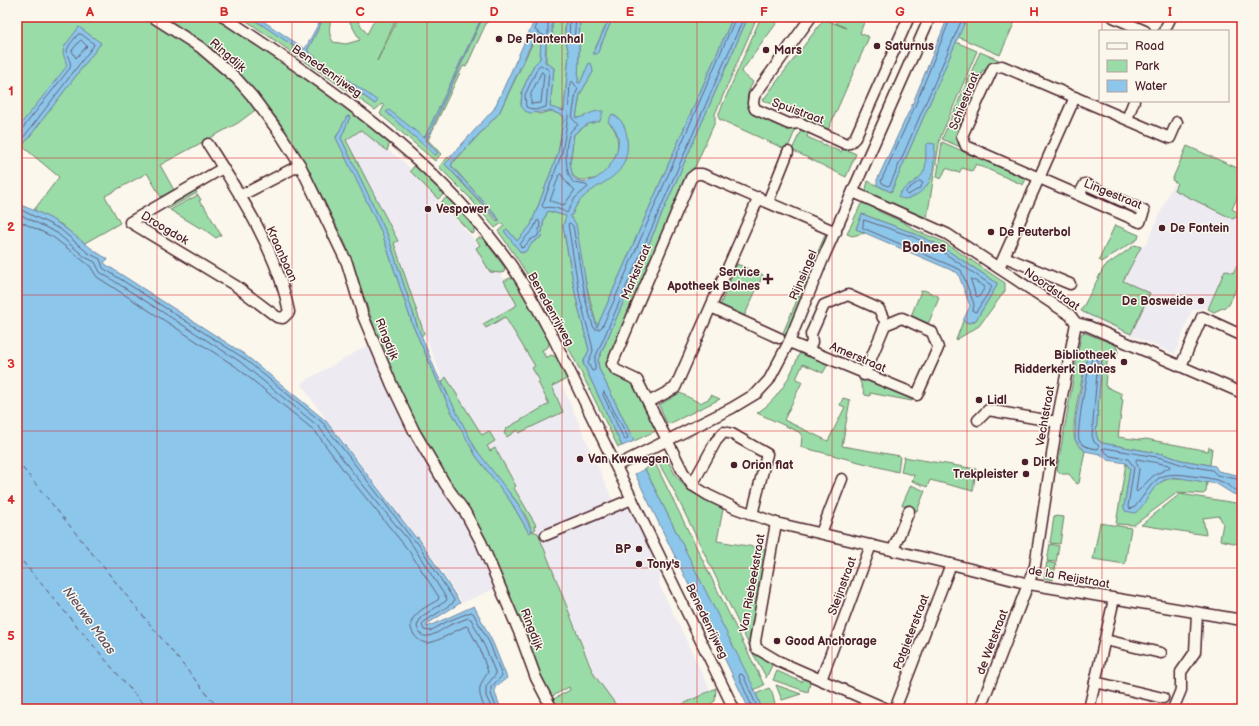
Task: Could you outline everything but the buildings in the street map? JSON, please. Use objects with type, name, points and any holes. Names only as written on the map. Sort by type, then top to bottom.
[{"type":"street","name":"Ringdijk","points":[[153,17],[200,47],[236,78],[252,96],[281,135],[300,165],[347,262],[364,316],[392,385],[414,431],[445,484],[465,512],[481,542],[518,627],[536,678],[552,709]]},
{"type":"street","name":"Benedenrijweg","points":[[224,17],[355,107],[399,142],[451,190],[502,252],[529,293],[594,419],[730,708]]},
{"type":"street","name":"Spuistraat","points":[[811,17],[754,96],[753,104],[755,109],[788,124],[800,123],[846,144],[850,143],[854,138],[908,17]]},
{"type":"street","name":"Rijnsingel","points":[[616,466],[732,408],[757,393],[769,380],[789,342],[930,17]]},
{"type":"street","points":[[1113,17],[1143,30]]},
{"type":"street","points":[[1164,30],[1171,17]]},
{"type":"street","name":"Schiestraat","points":[[1039,178],[966,146],[962,140],[964,132],[991,70],[1002,66],[1075,97]]},
{"type":"street","points":[[999,268],[1075,97],[1170,138],[1177,122]]},
{"type":"street","points":[[1127,119],[1134,102]]},
{"type":"street","name":"Kraanbaan","points":[[208,144],[240,196],[276,267],[286,295],[289,312],[283,318],[278,317]]},
{"type":"street","points":[[649,402],[675,388],[711,307],[788,152]]},
{"type":"street","points":[[240,196],[300,165]]},
{"type":"street","name":"Droogdok","points":[[223,168],[130,222],[236,286],[278,317]]},
{"type":"street","name":"Markstraat","points":[[667,440],[638,380],[616,370],[612,364],[691,178],[696,174],[702,174],[836,232]]},
{"type":"street","name":"Lingestraat","points":[[1039,178],[1140,222],[1144,211],[1085,184],[1080,195]]},
{"type":"street","name":"Noordstraat","points":[[854,192],[947,234],[1070,315],[1076,323],[1088,326],[1242,393]]},
{"type":"street","points":[[1005,257],[1070,284]]},
{"type":"street","points":[[808,350],[812,342],[811,334],[824,305],[848,295],[879,309],[884,321],[864,374]]},
{"type":"street","points":[[711,307],[779,338]]},
{"type":"street","points":[[1181,366],[1202,317],[1241,335],[1242,333]]},
{"type":"street","name":"Amerstraat","points":[[789,342],[917,395],[938,348],[932,332],[902,318],[884,321]]},
{"type":"street","name":"Vechtstraat","points":[[1028,584],[1035,566],[1057,422],[1076,323]]},
{"type":"street","points":[[978,420],[988,410],[1057,422]]},
{"type":"street","points":[[692,485],[716,441],[724,432],[732,434],[767,454],[752,515]]},
{"type":"street","name":"de la Reijstraat","points":[[667,440],[683,472],[692,485],[715,498],[752,515],[776,523],[951,564],[1028,584],[1242,620]]},
{"type":"street","points":[[821,533],[842,479]]},
{"type":"street","points":[[546,535],[632,499]]},
{"type":"street","points":[[893,550],[909,511]]},
{"type":"street","name":"Van Riebeekstraat","points":[[776,523],[755,641],[756,648],[778,661],[887,709]]},
{"type":"street","name":"Steijnstraat","points":[[821,680],[871,545]]},
{"type":"street","name":"Potgieterstraat","points":[[896,709],[951,564]]},
{"type":"street","name":"de Wetstraat","points":[[980,709],[1028,584]]},
{"type":"street","points":[[1089,709],[1114,599]]},
{"type":"street","points":[[1173,709],[1181,690],[1181,672],[1195,652],[1197,613]]},
{"type":"street","points":[[1105,640],[1162,652]]},
{"type":"street","points":[[1095,682],[1163,698]]},
{"type":"shaded area","points":[[361,130],[403,161],[472,237],[502,276],[529,318],[566,394],[613,501],[634,511],[662,566],[659,584],[711,692],[675,708],[619,709],[595,676],[538,533],[482,451],[443,380],[424,333],[398,258],[346,140]]},
{"type":"shaded area","points":[[1173,184],[1242,215],[1242,275],[1214,306],[1192,310],[1175,354],[1082,314],[1106,269],[1147,243]]},
{"type":"shaded area","points":[[370,344],[401,418],[416,447],[459,514],[481,556],[494,589],[462,603],[419,536],[416,537],[314,403],[301,383]]},
{"type":"green space","points":[[17,17],[144,17],[208,59],[258,108],[238,123],[160,165],[174,190],[161,197],[147,173],[105,196],[120,223],[83,244],[62,225],[34,210],[59,177],[22,146],[101,43],[94,39],[17,134]]},
{"type":"green space","points":[[164,17],[217,17],[335,97],[390,142],[387,151],[361,130],[346,140],[398,241],[394,243],[424,333],[421,337],[388,236],[341,138],[350,117],[348,116],[336,137],[382,233],[413,326],[450,409],[476,456],[511,502],[529,533],[532,531],[538,533],[590,666],[595,676],[619,709],[558,709],[552,700],[570,690],[569,687],[549,698],[445,475],[404,401],[385,358],[346,245],[308,168],[278,120],[249,87],[200,43]]},
{"type":"green space","points":[[241,17],[250,17],[274,32],[375,104],[307,51],[324,17],[332,17],[330,23],[330,36],[333,42],[346,44],[360,40],[347,17],[355,17],[367,34],[376,17],[397,17],[377,61],[399,17],[482,17],[425,137],[387,112],[435,155],[438,153],[426,140],[483,17],[489,17],[466,67],[463,66],[428,140],[441,154],[435,161],[380,114],[384,106],[382,104],[375,110]]},
{"type":"green space","points":[[552,17],[566,17],[565,31],[569,54],[564,112],[550,107],[554,68],[546,62],[546,43],[552,37]]},
{"type":"green space","points":[[580,17],[610,17],[593,53],[597,54],[613,17],[733,17],[597,327],[569,216],[583,196],[607,179],[620,167],[625,159],[627,150],[625,133],[621,121],[619,119],[608,122],[614,128],[618,143],[617,152],[610,167],[605,174],[598,178],[579,180],[572,175],[570,163],[574,134],[588,124],[598,121],[586,114],[581,118],[576,118],[580,94],[593,72],[589,64],[580,83],[578,83]]},
{"type":"green space","points":[[748,17],[757,17],[715,114],[715,122],[695,167],[690,171],[608,360],[607,365],[609,370],[636,385],[660,429],[634,441],[599,369],[598,360]]},
{"type":"green space","points":[[761,17],[781,17],[741,72],[753,82],[749,90],[747,101],[753,112],[797,126],[787,150],[719,119],[719,113]]},
{"type":"green space","points":[[839,17],[866,17],[860,33],[869,37],[828,130],[763,100],[824,19],[846,28],[836,23]]},
{"type":"green space","points":[[967,17],[1017,17],[1000,55],[958,37]]},
{"type":"green space","points":[[536,36],[539,36],[541,40],[540,59],[534,65],[522,91],[521,105],[539,114],[551,111],[564,116],[558,153],[531,225],[517,241],[507,229],[505,232],[522,253],[526,251],[532,243],[541,237],[544,219],[548,211],[567,216],[563,226],[576,298],[589,350],[583,363],[622,446],[618,447],[548,309],[516,256],[498,231],[504,226],[502,223],[495,228],[469,197],[439,167],[448,157],[450,159],[445,164],[497,221],[499,219],[451,165],[499,113]]},
{"type":"green space","points":[[956,42],[977,51],[940,138],[927,218],[867,193],[866,189],[868,181],[891,192]]},
{"type":"green space","points":[[980,52],[999,60],[991,65],[986,71],[983,70],[960,125],[965,149],[942,139]]},
{"type":"green space","points":[[802,128],[809,131],[807,137],[841,152],[843,148],[856,154],[846,177],[792,150]]},
{"type":"green space","points":[[942,142],[1026,179],[1023,185],[976,164],[972,171],[962,168],[959,173],[946,168],[941,179],[937,177]]},
{"type":"green space","points":[[1187,146],[1242,170],[1242,187],[1232,209],[1242,215],[1242,219],[1236,217],[1233,219],[1174,190],[1177,183],[1172,180]]},
{"type":"green space","points":[[415,165],[443,192],[443,195],[438,199],[410,171]]},
{"type":"green space","points":[[194,188],[197,193],[168,209],[165,204]]},
{"type":"green space","points":[[198,195],[201,200],[199,201],[202,205],[203,204],[221,235],[216,238],[201,227],[200,228],[170,210]]},
{"type":"green space","points":[[446,198],[449,198],[474,227],[474,233],[472,234],[441,202]]},
{"type":"green space","points":[[864,203],[876,207],[878,211],[905,223],[915,230],[944,242],[1005,283],[1005,291],[979,326],[956,340],[963,321],[970,323],[976,320],[997,283],[939,245],[913,233],[862,214],[856,229],[865,233],[852,236],[847,234],[861,204]]},
{"type":"green space","points":[[1115,225],[1139,235],[1138,239],[1101,262],[1099,260]]},
{"type":"green space","points":[[826,233],[828,240],[785,337],[782,335]]},
{"type":"green space","points":[[478,238],[483,238],[505,268],[504,272],[490,272],[476,248],[480,245],[476,240]]},
{"type":"green space","points":[[1135,245],[1141,247],[1123,281],[1150,293],[1131,334],[1081,311],[1104,267]]},
{"type":"green space","points":[[737,264],[763,275],[743,319],[719,308]]},
{"type":"green space","points":[[1237,265],[1242,267],[1242,275],[1229,305],[1214,312],[1208,309],[1225,270],[1233,273]]},
{"type":"green space","points":[[510,278],[517,281],[550,341],[548,347],[542,350],[546,358],[551,355],[559,358],[569,378],[552,386],[563,412],[519,433],[517,430],[507,437],[504,433],[507,428],[549,404],[538,382],[540,381],[532,368],[535,366],[505,317],[486,328],[483,324],[517,305],[504,281]]},
{"type":"green space","points":[[924,290],[938,296],[939,298],[929,322],[927,323],[911,316],[921,291]]},
{"type":"green space","points":[[1083,332],[1116,345],[1118,352],[1117,355],[1108,352],[1105,386],[1122,394],[1121,399],[1123,399],[1118,437],[1140,440],[1146,439],[1208,451],[1209,447],[1212,448],[1210,465],[1181,460],[1163,454],[1102,443],[1098,440],[1096,434],[1102,355],[1089,352],[1081,383],[1074,422],[1076,441],[1085,451],[1079,483],[1077,484],[1069,474],[1062,474],[1057,470],[1081,335]]},
{"type":"green space","points":[[800,352],[828,364],[823,373],[803,364],[796,379],[802,382],[784,420],[828,441],[845,407],[840,405],[843,398],[850,400],[842,446],[900,456],[898,472],[801,447],[802,436],[799,432],[757,413],[778,394],[788,378]]},
{"type":"green space","points":[[858,376],[913,399],[912,401],[870,393],[870,396],[865,395]]},
{"type":"green space","points":[[446,377],[482,435],[489,431],[495,441],[487,446],[490,451],[495,448],[516,486],[514,488],[536,525],[534,526],[536,529],[532,531],[524,512],[518,503],[485,463],[467,434],[442,382]]},
{"type":"green space","points":[[680,393],[700,403],[710,398],[711,395],[720,399],[669,424],[666,422],[659,405]]},
{"type":"green space","points":[[904,457],[976,469],[973,491],[930,480],[927,487],[912,481],[914,475],[901,472]]},
{"type":"green space","points":[[667,459],[676,476],[688,490],[723,509],[717,541],[767,549],[750,647],[673,489],[658,462]]},
{"type":"green space","points":[[655,463],[764,685],[754,690],[645,469]]},
{"type":"green space","points":[[1126,463],[1130,469],[1124,507],[1138,510],[1156,485],[1169,479],[1183,478],[1207,482],[1206,492],[1203,494],[1178,492],[1134,525],[1116,524]]},
{"type":"green space","points":[[911,485],[925,491],[917,511],[902,505]]},
{"type":"green space","points":[[1180,494],[1242,504],[1242,545],[1220,540],[1223,523],[1219,516],[1203,518],[1206,535],[1141,525]]},
{"type":"green space","points":[[1054,516],[1064,517],[1060,544],[1050,543]]},
{"type":"green space","points":[[1100,523],[1131,528],[1125,564],[1093,559]]},
{"type":"green space","points":[[1050,544],[1059,546],[1056,562],[1047,561]]},
{"type":"green space","points":[[1047,562],[1056,564],[1053,580],[1044,578]]},
{"type":"green space","points":[[751,650],[774,661],[766,678],[765,675]]},
{"type":"green space","points":[[777,671],[802,682],[805,676],[809,678],[810,683],[808,692],[773,680]]},
{"type":"green space","points":[[776,685],[801,694],[782,700]]},
{"type":"green space","points":[[716,688],[715,701],[704,709],[669,709],[675,708]]},
{"type":"green space","points":[[769,688],[772,692],[776,709],[762,709],[756,694]]},
{"type":"water","points":[[250,17],[257,17],[305,49],[322,17],[324,17],[307,51],[378,101],[375,104],[313,59]]},
{"type":"water","points":[[482,17],[426,140],[438,153],[435,155],[386,112],[389,110],[423,137],[425,137]]},
{"type":"water","points":[[536,17],[552,17],[552,37],[546,43],[545,62],[554,68],[550,107],[564,111],[569,54],[565,38],[566,17],[580,17],[578,83],[580,83],[589,63],[592,65],[593,72],[580,94],[576,118],[603,111],[600,121],[588,124],[574,134],[570,163],[573,177],[582,182],[592,180],[602,174],[610,165],[616,154],[618,142],[616,131],[608,122],[612,114],[620,120],[624,126],[627,137],[627,153],[623,166],[606,181],[586,194],[570,216],[576,224],[589,301],[597,327],[733,17],[748,17],[598,360],[599,369],[634,441],[622,446],[583,363],[589,350],[576,298],[563,226],[566,216],[548,211],[544,219],[541,237],[532,243],[526,251],[521,253],[504,231],[507,229],[517,241],[531,225],[558,153],[564,116],[551,111],[530,113],[525,111],[521,106],[522,91],[534,65],[540,59],[541,40],[539,36],[534,38],[499,113],[454,161],[450,157],[494,109]]},
{"type":"water","points":[[610,17],[613,17],[597,54],[593,54]]},
{"type":"water","points":[[948,17],[967,17],[891,192],[877,185],[877,180],[912,105]]},
{"type":"water","points":[[79,27],[101,43],[17,153],[17,129],[67,66],[63,53],[64,47]]},
{"type":"water","points":[[347,116],[350,117],[341,138],[388,236],[417,325],[436,372],[475,448],[518,504],[532,531],[529,533],[511,502],[476,456],[450,409],[413,326],[382,233],[336,138]]},
{"type":"water","points":[[929,143],[935,144],[932,173],[927,185],[916,195],[907,199],[898,197],[903,190],[922,175],[925,165],[926,145]]},
{"type":"water","points":[[450,159],[453,162],[451,166],[499,219],[499,221],[445,164]]},
{"type":"water","name":"Nieuwe Maas","points":[[17,204],[29,208],[57,222],[96,252],[108,259],[104,262],[105,264],[244,354],[326,421],[416,538],[418,537],[460,603],[427,624],[427,627],[474,606],[493,643],[507,678],[495,687],[495,693],[501,709],[17,709]]},
{"type":"water","points":[[862,214],[913,233],[939,245],[997,283],[976,320],[970,323],[963,321],[970,306],[958,273],[856,229]]},
{"type":"water","points":[[1088,352],[1102,355],[1096,434],[1098,440],[1102,443],[1163,454],[1181,460],[1215,466],[1218,471],[1242,476],[1242,496],[1233,494],[1217,484],[1174,477],[1166,479],[1155,487],[1135,513],[1125,511],[1124,507],[1130,469],[1126,463],[1108,460],[1100,454],[1085,451],[1075,440],[1076,417]]},
{"type":"water","points":[[645,469],[752,684],[762,709],[749,709],[635,474]]},
{"type":"ferry route","points":[[17,461],[219,709]]},
{"type":"ferry route","points":[[17,555],[147,709]]},
{"type":"place","name":"De Plantenhal","points":[[499,39]]},
{"type":"place","name":"Saturnus","points":[[877,46]]},
{"type":"place","name":"Mars","points":[[766,50]]},
{"type":"place","name":"Vespower","points":[[428,209]]},
{"type":"place","name":"De Fontein","points":[[1162,228]]},
{"type":"place","name":"De Peuterbol","points":[[991,232]]},
{"type":"place","name":"Service Apotheek Bolnes","points":[[768,279]]},
{"type":"place","name":"De Bosweide","points":[[1201,301]]},
{"type":"place","name":"Bibliotheek Ridderkerk Bolnes","points":[[1124,362]]},
{"type":"place","name":"Lidl","points":[[979,400]]},
{"type":"place","name":"Van Kwawegen","points":[[580,459]]},
{"type":"place","name":"Dirk","points":[[1025,462]]},
{"type":"place","name":"Orion flat","points":[[734,465]]},
{"type":"place","name":"Trekpleister","points":[[1026,474]]},
{"type":"place","name":"BP","points":[[639,549]]},
{"type":"place","name":"Tony's","points":[[639,564]]},
{"type":"place","name":"Good Anchorage","points":[[777,641]]},
{"type":"district","name":"Bolnes","points":[[924,247]]}]
